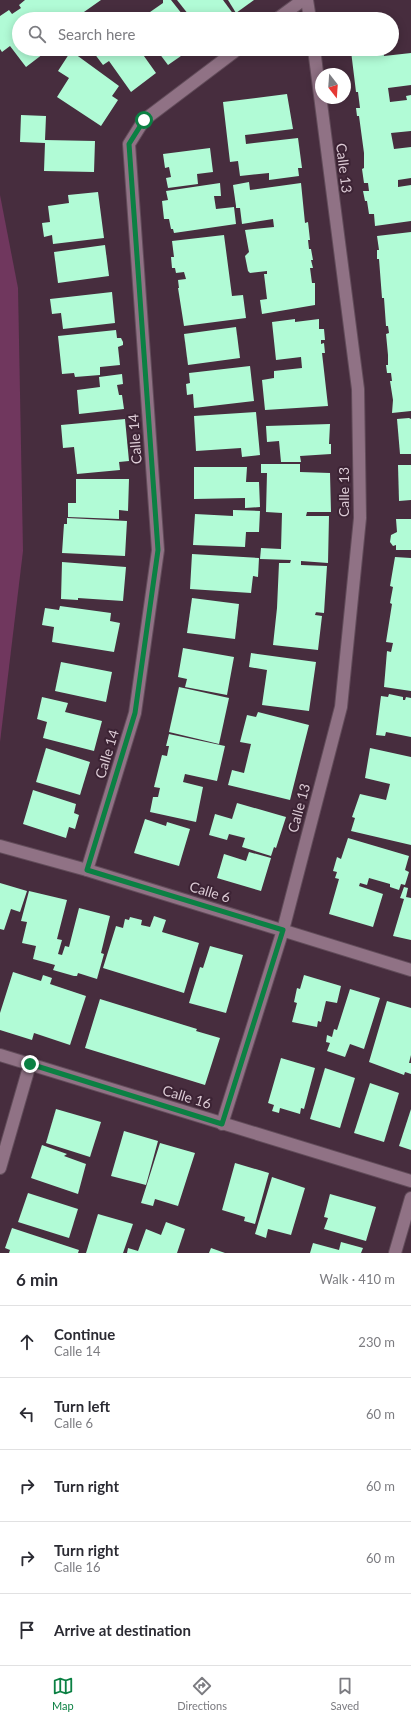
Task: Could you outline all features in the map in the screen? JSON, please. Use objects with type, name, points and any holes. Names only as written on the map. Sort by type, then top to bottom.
[{"type":"street","points":[[287,12],[303,0]]},
{"type":"street","points":[[308,0],[309,12]]},
{"type":"street","name":"Calle 14","points":[[87,870],[135,713],[158,550],[129,144],[144,120],[229,56]]},
{"type":"street","name":"Calle 13","points":[[222,1124],[283,930],[341,707],[360,518],[358,389],[315,56]]},
{"type":"street","name":"Calle 6","points":[[0,846],[87,870],[411,970]]},
{"type":"street","name":"Calle 16","points":[[0,1055],[411,1181]]},
{"type":"street","points":[[0,1168],[30,1064]]},
{"type":"street","points":[[395,1253],[411,1198]]},
{"type":"shaded area","points":[[0,195],[18,288],[23,551],[0,742]]},
{"type":"building","points":[[25,0],[101,0],[84,12],[15,12],[21,8],[19,5]]},
{"type":"building","points":[[163,0],[171,0],[180,12],[150,12],[163,3]]},
{"type":"building","points":[[177,0],[223,0],[232,12],[186,12]]},
{"type":"building","points":[[228,0],[254,0],[237,12],[235,12]]},
{"type":"building","points":[[9,10],[12,14],[12,49],[10,46],[2,52],[0,49],[0,16]]},
{"type":"building","points":[[411,53],[411,85],[388,88],[390,102],[407,100],[406,96],[411,95],[411,131],[391,133],[394,149],[411,147],[411,178],[398,180],[398,187],[411,185],[411,221],[375,226],[374,214],[369,214],[367,201],[365,201],[363,191],[369,191],[368,183],[364,183],[362,169],[364,168],[364,153],[359,116],[357,116],[356,108],[360,108],[358,92],[356,92],[352,56],[399,56],[399,54]]},
{"type":"building","points":[[18,56],[40,56],[26,67]]},
{"type":"building","points":[[68,56],[78,56],[119,86],[112,96],[118,100],[101,126],[57,97],[69,78],[58,71]]},
{"type":"building","points":[[96,56],[144,56],[156,73],[131,92],[109,61],[103,65]]},
{"type":"building","points":[[161,56],[181,56],[168,65]]},
{"type":"building","points":[[287,94],[293,129],[245,135],[246,144],[298,138],[302,168],[298,168],[299,176],[269,180],[269,173],[240,176],[238,161],[230,162],[223,102]]},
{"type":"building","points":[[21,115],[46,116],[45,140],[95,141],[94,172],[44,171],[45,143],[20,142]]},
{"type":"building","points":[[210,148],[213,172],[197,174],[198,184],[168,188],[166,178],[171,177],[169,167],[165,168],[163,154]]},
{"type":"building","points":[[249,182],[250,190],[301,183],[305,223],[308,222],[310,240],[308,240],[309,249],[311,249],[313,260],[311,260],[313,268],[310,268],[312,283],[315,283],[315,305],[262,314],[260,300],[267,299],[264,274],[267,274],[267,271],[250,273],[248,271],[245,256],[249,252],[245,230],[274,227],[273,219],[242,224],[240,208],[236,208],[233,185]]},
{"type":"building","points":[[220,183],[221,196],[214,196],[216,209],[234,207],[236,224],[174,233],[173,229],[171,229],[169,219],[164,219],[162,201],[168,200],[166,191]]},
{"type":"building","points":[[98,192],[104,238],[53,244],[52,235],[44,237],[42,223],[50,222],[48,206],[69,203],[68,195]]},
{"type":"building","points":[[411,232],[411,411],[392,413],[393,400],[390,381],[392,381],[391,373],[387,373],[386,365],[388,365],[388,355],[386,334],[389,333],[388,326],[386,326],[384,298],[382,298],[379,259],[377,259],[377,250],[379,250],[377,236]]},
{"type":"building","points":[[224,235],[232,296],[243,295],[246,318],[184,326],[178,280],[186,279],[184,272],[176,273],[175,268],[172,268],[171,257],[174,257],[172,241]]},
{"type":"building","points":[[105,245],[109,276],[58,283],[54,252]]},
{"type":"building","points":[[112,292],[115,323],[63,329],[61,313],[52,314],[50,299]]},
{"type":"building","points":[[295,319],[295,322],[319,319],[319,329],[324,329],[325,340],[321,340],[321,344],[324,343],[325,353],[322,353],[328,406],[265,410],[262,380],[274,378],[274,371],[302,368],[301,357],[276,360],[272,322]]},
{"type":"building","points":[[236,327],[240,358],[188,365],[184,334]]},
{"type":"building","points":[[116,330],[117,338],[121,338],[123,342],[123,345],[118,347],[120,365],[100,367],[100,375],[75,377],[74,373],[62,374],[58,336]]},
{"type":"building","points":[[250,366],[254,401],[194,408],[193,394],[187,395],[186,384],[190,383],[189,373]]},
{"type":"building","points":[[122,374],[123,384],[117,385],[119,395],[122,395],[124,409],[79,414],[77,390],[100,387],[99,377]]},
{"type":"building","points":[[256,412],[260,455],[242,457],[241,448],[196,451],[194,416]]},
{"type":"building","points":[[125,419],[129,461],[119,462],[120,470],[77,474],[74,447],[63,448],[61,425]]},
{"type":"building","points":[[397,419],[411,419],[411,454],[400,454]]},
{"type":"building","points":[[330,424],[329,444],[331,444],[331,454],[300,456],[301,462],[281,462],[279,441],[267,442],[266,426]]},
{"type":"building","points":[[261,464],[300,464],[300,472],[330,473],[331,512],[307,512],[306,516],[329,516],[328,563],[301,561],[301,565],[327,566],[324,613],[316,612],[315,615],[322,616],[318,650],[273,645],[277,608],[279,563],[290,563],[291,560],[260,559],[261,548],[281,549],[282,513],[266,512],[267,473],[261,473]]},
{"type":"building","points":[[398,465],[411,465],[411,500],[399,501]]},
{"type":"building","points":[[194,467],[247,467],[246,482],[259,482],[260,507],[245,508],[245,498],[194,499]]},
{"type":"building","points":[[76,479],[129,479],[128,511],[119,510],[119,519],[68,517],[68,503],[76,503]]},
{"type":"building","points":[[233,510],[260,511],[259,532],[246,532],[245,547],[193,545],[195,514],[233,516]]},
{"type":"building","points":[[67,518],[127,521],[125,556],[62,553],[64,524],[67,524]]},
{"type":"building","points":[[396,519],[411,519],[411,550],[396,550],[396,545],[393,546],[390,542],[391,535],[397,532]]},
{"type":"building","points":[[192,554],[259,558],[258,577],[253,576],[251,593],[190,589]]},
{"type":"building","points":[[395,557],[411,558],[411,691],[384,687],[387,651],[391,652],[393,643],[386,642],[392,604],[390,603],[393,587],[390,586]]},
{"type":"building","points":[[62,562],[126,567],[123,601],[78,598],[78,600],[61,599]]},
{"type":"building","points":[[192,598],[239,604],[235,639],[187,633]]},
{"type":"building","points":[[60,606],[111,613],[110,621],[120,623],[114,652],[52,642],[54,627],[42,625],[45,608],[59,610]]},
{"type":"building","points":[[183,648],[234,657],[227,695],[185,687],[187,679],[178,677]]},
{"type":"building","points":[[251,653],[316,662],[309,711],[262,705],[267,670],[249,667]]},
{"type":"building","points":[[61,662],[112,672],[106,702],[55,691]]},
{"type":"building","points":[[179,687],[229,698],[219,744],[169,732]]},
{"type":"building","points":[[389,694],[403,697],[403,700],[405,700],[406,697],[411,698],[411,737],[386,732],[385,736],[376,735],[381,696],[388,697]]},
{"type":"building","points":[[42,697],[68,703],[65,712],[102,721],[94,751],[43,738],[47,722],[37,719]]},
{"type":"building","points":[[258,712],[309,725],[290,800],[228,785],[232,770],[244,773],[251,744],[240,742],[247,715],[256,717]]},
{"type":"building","points":[[169,734],[225,746],[217,781],[185,774],[183,782],[203,787],[196,822],[150,812],[153,797],[158,797],[160,788],[154,787],[162,755],[167,756],[169,746],[166,746]]},
{"type":"building","points":[[46,748],[90,762],[80,795],[36,782]]},
{"type":"building","points":[[370,748],[411,757],[411,845],[351,831],[355,818],[352,817],[360,794],[386,800],[390,784],[365,778]]},
{"type":"building","points":[[33,790],[76,804],[74,813],[79,815],[75,829],[69,827],[66,838],[23,824]]},
{"type":"building","points":[[237,803],[286,817],[276,848],[274,847],[271,856],[242,847],[245,838],[229,834],[227,840],[209,835],[215,814],[232,819]]},
{"type":"building","points":[[145,819],[166,826],[167,822],[190,829],[179,866],[134,853]]},
{"type":"building","points":[[348,838],[409,856],[405,870],[409,872],[405,885],[401,884],[399,890],[390,887],[390,884],[369,878],[367,885],[360,883],[359,886],[383,894],[373,927],[329,914],[339,879],[335,878],[337,872],[333,871],[337,857],[341,859]]},
{"type":"building","points":[[249,852],[271,858],[261,891],[217,878],[224,854],[246,861]]},
{"type":"building","points":[[0,883],[27,891],[20,912],[11,909],[4,930],[0,929]]},
{"type":"building","points":[[404,887],[408,888],[406,897],[411,898],[411,940],[393,936],[404,899],[400,898]]},
{"type":"building","points":[[29,891],[67,900],[57,939],[62,940],[58,954],[62,955],[65,946],[69,947],[79,908],[110,916],[101,953],[104,954],[97,979],[78,973],[77,976],[74,976],[53,970],[55,965],[33,959],[36,946],[22,943],[27,922],[21,921]]},
{"type":"building","points":[[154,916],[166,920],[162,932],[199,943],[184,993],[103,968],[116,926],[123,928],[125,919],[129,920],[130,917],[142,920],[141,925],[150,927]]},
{"type":"building","points":[[210,946],[243,955],[226,1013],[189,1003],[200,967],[203,968]]},
{"type":"building","points":[[13,972],[41,981],[43,975],[52,978],[50,984],[86,996],[70,1045],[34,1033],[32,1040],[0,1030],[0,1013]]},
{"type":"building","points":[[304,975],[341,986],[337,1003],[326,1001],[321,1022],[318,1021],[317,1027],[292,1022],[297,1003],[294,1002],[297,988],[300,989]]},
{"type":"building","points":[[350,989],[380,998],[364,1049],[350,1044],[345,1057],[327,1051],[330,1043],[326,1042],[327,1035],[332,1037],[334,1029],[337,1030]]},
{"type":"building","points":[[100,999],[197,1029],[196,1031],[220,1038],[205,1085],[85,1048]]},
{"type":"building","points":[[387,1001],[411,1008],[411,1055],[409,1063],[411,1063],[411,1074],[405,1072],[404,1075],[369,1062]]},
{"type":"building","points":[[281,1058],[315,1068],[304,1109],[301,1108],[300,1114],[280,1108],[279,1113],[272,1111],[274,1105],[268,1103]]},
{"type":"building","points":[[325,1068],[355,1078],[340,1128],[310,1119]]},
{"type":"building","points":[[370,1083],[399,1093],[384,1142],[354,1133]]},
{"type":"building","points":[[56,1109],[101,1122],[90,1157],[46,1143]]},
{"type":"building","points":[[411,1109],[411,1150],[399,1146]]},
{"type":"building","points":[[124,1131],[158,1141],[146,1185],[111,1176]]},
{"type":"building","points":[[160,1143],[195,1153],[178,1206],[155,1199],[153,1206],[141,1203]]},
{"type":"building","points":[[42,1145],[67,1154],[64,1156],[86,1164],[78,1194],[31,1178]]},
{"type":"building","points":[[235,1163],[269,1173],[255,1224],[244,1221],[245,1217],[222,1210]]},
{"type":"building","points":[[272,1177],[305,1188],[291,1235],[268,1229],[266,1238],[255,1234]]},
{"type":"building","points":[[28,1193],[78,1209],[69,1238],[18,1222]]},
{"type":"building","points":[[330,1194],[376,1207],[366,1241],[324,1229],[328,1218],[324,1217]]},
{"type":"building","points":[[98,1214],[133,1224],[123,1253],[86,1253]]},
{"type":"building","points":[[166,1222],[185,1229],[177,1253],[127,1253],[128,1248],[138,1251],[146,1229],[161,1235]]},
{"type":"building","points":[[12,1228],[79,1250],[78,1253],[9,1253],[10,1250],[5,1248]]},
{"type":"building","points":[[341,1242],[363,1248],[361,1253],[310,1253],[313,1243],[339,1250]]},
{"type":"building","points":[[211,1248],[225,1253],[209,1253]]},
{"type":"route","points":[[30,1064],[222,1124],[283,930],[87,870],[135,713],[158,550],[129,144],[144,120]]}]
